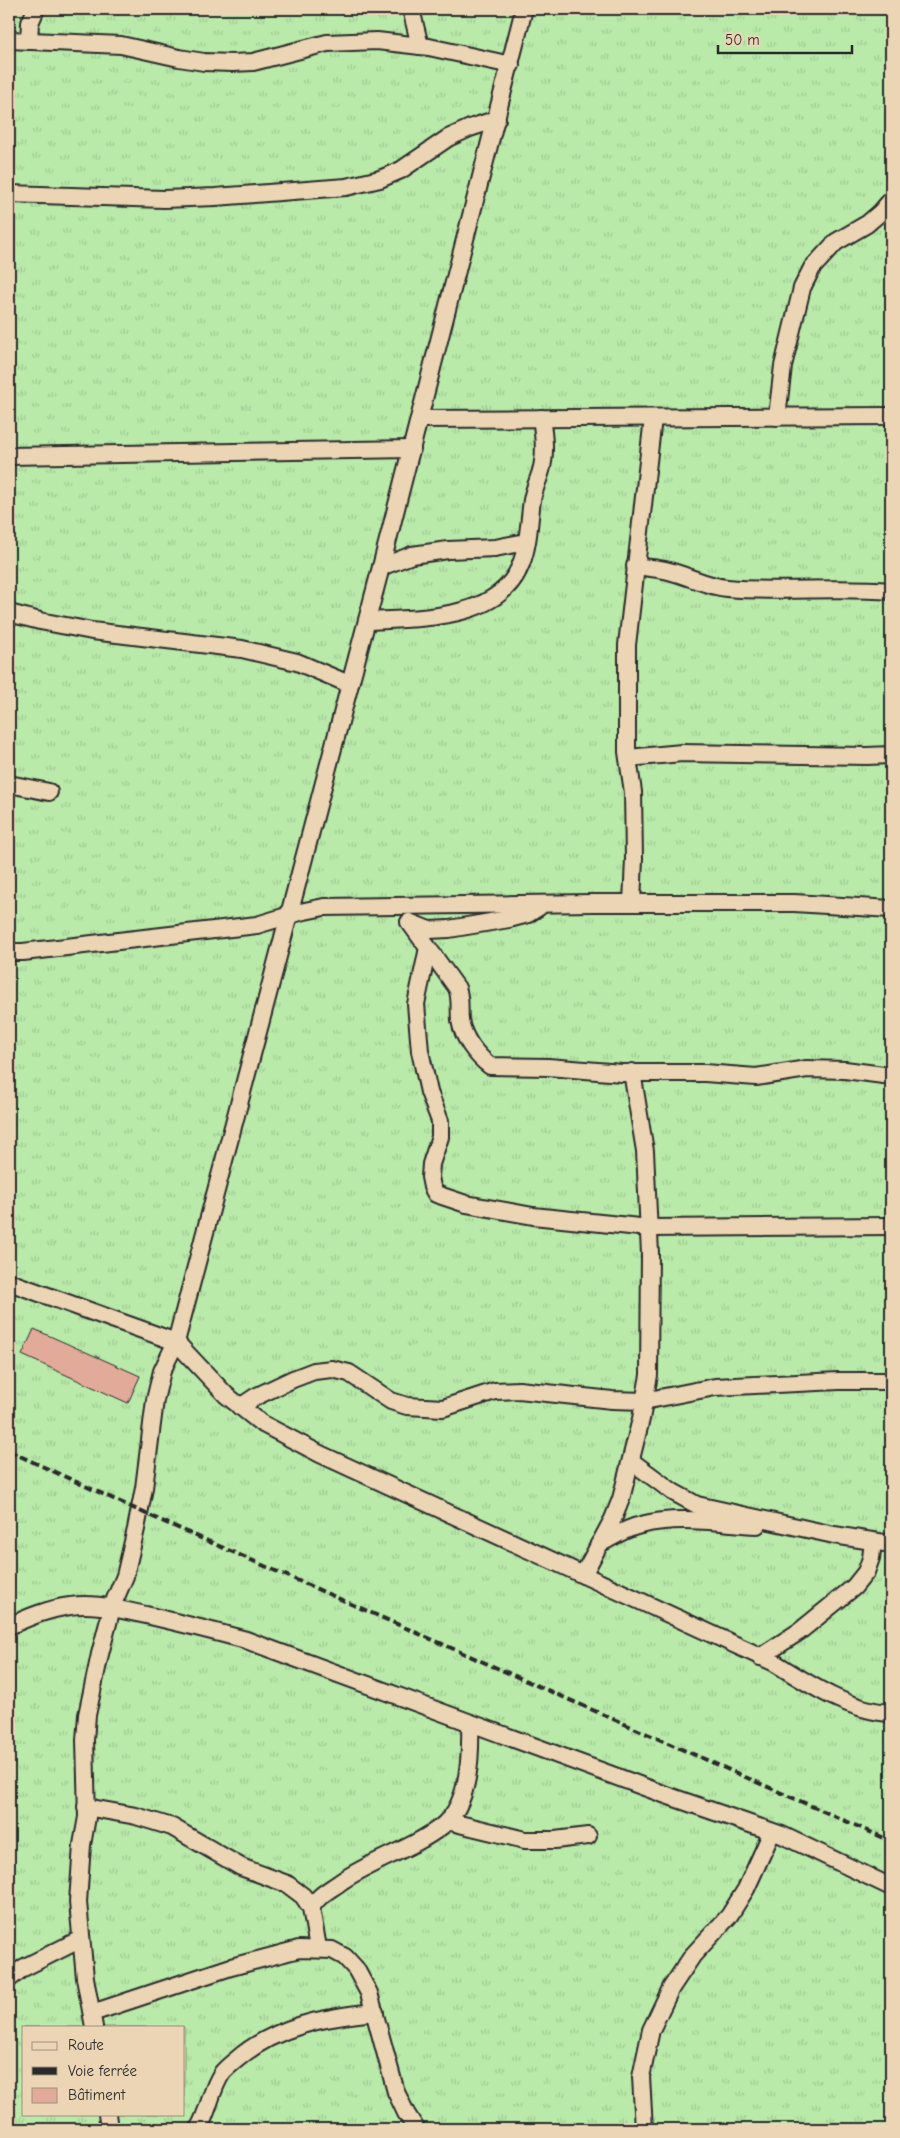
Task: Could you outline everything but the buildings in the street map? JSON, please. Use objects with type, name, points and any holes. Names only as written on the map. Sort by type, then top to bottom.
[{"type":"street","points":[[29,41],[30,23],[36,9]]},
{"type":"street","points":[[411,9],[420,46]]},
{"type":"street","points":[[416,2129],[396,2092],[369,1993],[356,1969],[345,1958],[332,1950],[318,1948],[299,1949],[231,1967],[93,2020],[85,1978],[78,1902],[86,1807],[85,1740],[87,1715],[100,1654],[112,1608],[125,1576],[136,1529],[144,1488],[155,1400],[162,1371],[176,1342],[290,916],[497,120],[524,9]]},
{"type":"street","points":[[9,40],[121,45],[187,59],[232,63],[253,62],[337,42],[377,41],[420,46],[511,65]]},
{"type":"street","points":[[9,194],[164,199],[215,198],[346,187],[387,176],[425,155],[448,138],[470,128],[497,120]]},
{"type":"street","points":[[777,417],[783,366],[802,288],[812,268],[836,242],[867,224],[891,200]]},
{"type":"street","points":[[419,419],[891,416]]},
{"type":"street","points":[[367,621],[439,615],[488,602],[500,594],[513,581],[521,563],[534,489],[541,470],[544,454],[541,418]]},
{"type":"street","points":[[632,903],[634,859],[633,792],[628,758],[627,645],[653,418]]},
{"type":"street","points":[[9,456],[412,449]]},
{"type":"street","points":[[381,567],[412,555],[448,550],[495,548],[526,542]]},
{"type":"street","points":[[635,566],[670,571],[703,583],[725,588],[891,591]]},
{"type":"street","points":[[9,612],[40,622],[92,631],[242,650],[297,662],[349,684]]},
{"type":"street","points":[[628,758],[682,753],[891,755]]},
{"type":"street","points":[[9,784],[49,792]]},
{"type":"street","points":[[9,952],[52,949],[257,925],[324,907],[794,903],[891,909]]},
{"type":"street","points":[[410,924],[429,930],[489,923],[528,914],[545,904]]},
{"type":"street","points":[[390,907],[410,924],[457,988],[459,993],[460,1021],[471,1046],[490,1066],[705,1073],[756,1077],[807,1069],[845,1070],[891,1076]]},
{"type":"street","points":[[428,948],[416,1004],[420,1052],[429,1092],[440,1121],[440,1137],[431,1164],[430,1177],[436,1194],[466,1204],[525,1214],[649,1228],[891,1226]]},
{"type":"street","points":[[582,1575],[600,1544],[621,1499],[649,1376],[649,1228],[645,1151],[632,1072]]},
{"type":"street","points":[[9,1282],[176,1342],[226,1395],[261,1423],[320,1454],[760,1656],[834,1697],[864,1708],[891,1713]]},
{"type":"street","points":[[240,1406],[254,1397],[293,1379],[314,1371],[332,1369],[349,1373],[391,1401],[407,1406],[444,1408],[495,1391],[519,1390],[612,1400],[644,1401],[715,1387],[839,1381],[891,1381]]},
{"type":"street","points":[[631,1461],[673,1492],[697,1505],[873,1542],[891,1544]]},
{"type":"street","points":[[600,1544],[619,1533],[640,1525],[666,1520],[762,1525],[782,1523]]},
{"type":"street","points":[[760,1656],[800,1632],[854,1587],[866,1572],[871,1558],[873,1542]]},
{"type":"street","points":[[9,1626],[47,1610],[72,1605],[112,1608],[196,1626],[246,1640],[666,1796],[772,1832],[891,1886]]},
{"type":"street","points":[[311,1908],[316,1898],[359,1869],[443,1826],[460,1801],[470,1765],[470,1723]]},
{"type":"street","points":[[86,1807],[136,1816],[172,1827],[241,1867],[287,1884],[303,1896],[311,1908],[318,1948]]},
{"type":"street","points":[[447,1821],[525,1840],[554,1840],[588,1836]]},
{"type":"street","points":[[644,2129],[641,2077],[651,2030],[671,1988],[692,1955],[729,1916],[742,1895],[772,1832]]},
{"type":"street","points":[[9,1979],[23,1968],[81,1939]]},
{"type":"street","points":[[198,2129],[212,2090],[223,2071],[245,2052],[286,2030],[312,2021],[375,2012]]},
{"type":"street","points":[[107,2116],[109,2129]]},
{"type":"green space","points":[[9,9],[891,9],[891,2129],[9,2129]]},
{"type":"railway","points":[[9,1451],[153,1517],[891,1841]]}]
